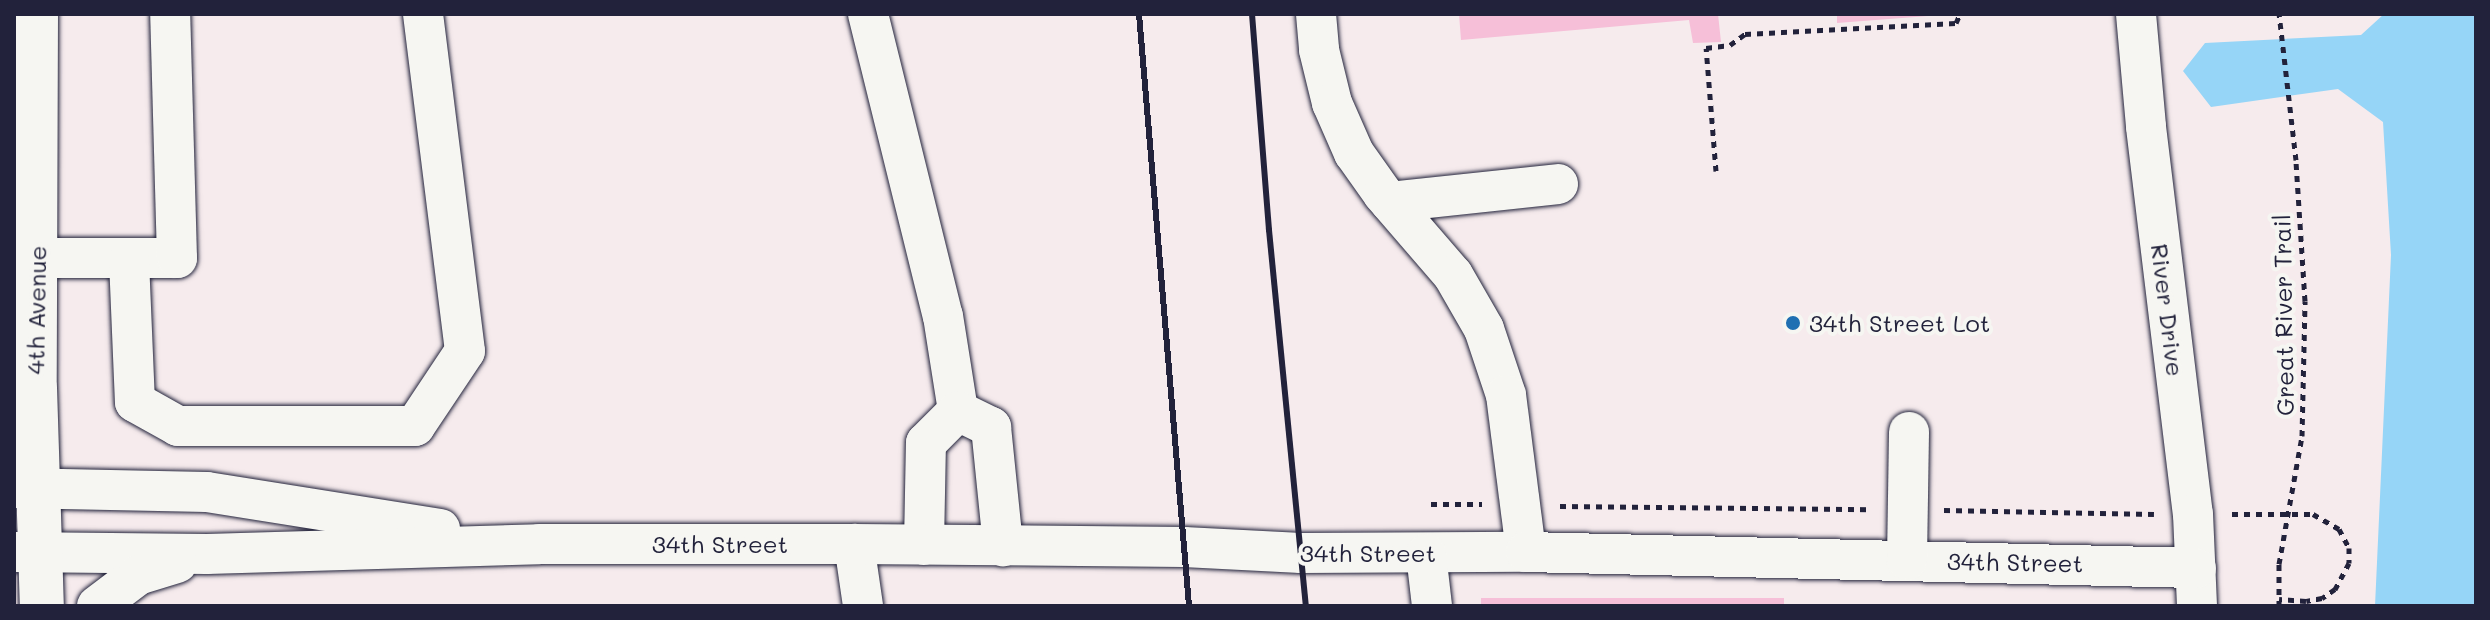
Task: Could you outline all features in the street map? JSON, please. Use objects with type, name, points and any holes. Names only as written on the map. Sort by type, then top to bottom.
[{"type":"main road","name":"4th Avenue","points":[[36,14],[35,388],[27,489],[27,553],[42,606]]},
{"type":"main road","points":[[14,304],[37,258]]},
{"type":"street","points":[[37,258],[177,258],[170,14]]},
{"type":"street","points":[[129,260],[135,402],[178,426],[415,426],[465,351],[423,14]]},
{"type":"street","points":[[868,14],[943,316],[958,411]]},
{"type":"street","points":[[1316,14],[1319,50],[1332,103],[1354,153],[1390,202],[1453,275],[1484,329],[1506,395],[1526,552]]},
{"type":"street","name":"River Drive","points":[[2136,14],[2146,127],[2193,514],[2196,587]]},
{"type":"street","points":[[1390,202],[1558,184]]},
{"type":"street","points":[[924,545],[926,443],[958,411]]},
{"type":"street","points":[[958,411],[991,427],[1003,546]]},
{"type":"street","points":[[1907,560],[1909,432]]},
{"type":"street","name":"34th Street","points":[[27,489],[207,492],[539,544]]},
{"type":"street","name":"34th Street","points":[[27,553],[207,554],[539,544],[854,544],[1426,554],[1526,552],[1907,560],[2196,587]]},
{"type":"street","points":[[854,544],[863,606]]},
{"type":"street","points":[[97,606],[138,575],[207,554]]},
{"type":"street","points":[[1426,554],[1432,606]]},
{"type":"path","points":[[1716,171],[1706,48],[1730,45],[1745,34],[1956,23],[1960,14]]},
{"type":"path","name":"Great River Trail","points":[[2279,14],[2291,118],[2305,301],[2302,436],[2279,564],[2279,602]]},
{"type":"path","points":[[1431,504],[2313,514],[2339,529],[2349,548],[2349,563],[2335,589],[2322,598],[2279,602]]},
{"type":"water","points":[[2384,14],[2476,14],[2476,606],[2375,606],[2391,255],[2383,122],[2338,89],[2211,107],[2183,71],[2205,43],[2361,35]]},
{"type":"building","points":[[1459,14],[1718,14],[1721,42],[1693,43],[1689,20],[1461,40]]},
{"type":"building","points":[[1837,14],[1928,14],[1928,16],[1837,23]]},
{"type":"building","points":[[1481,598],[1784,598],[1784,606],[1481,606]]},
{"type":"railway","points":[[1139,14],[1189,606]]},
{"type":"railway","points":[[1252,14],[1269,230],[1306,606]]},
{"type":"place","name":"34th Street Lot","points":[[1793,323]]}]
